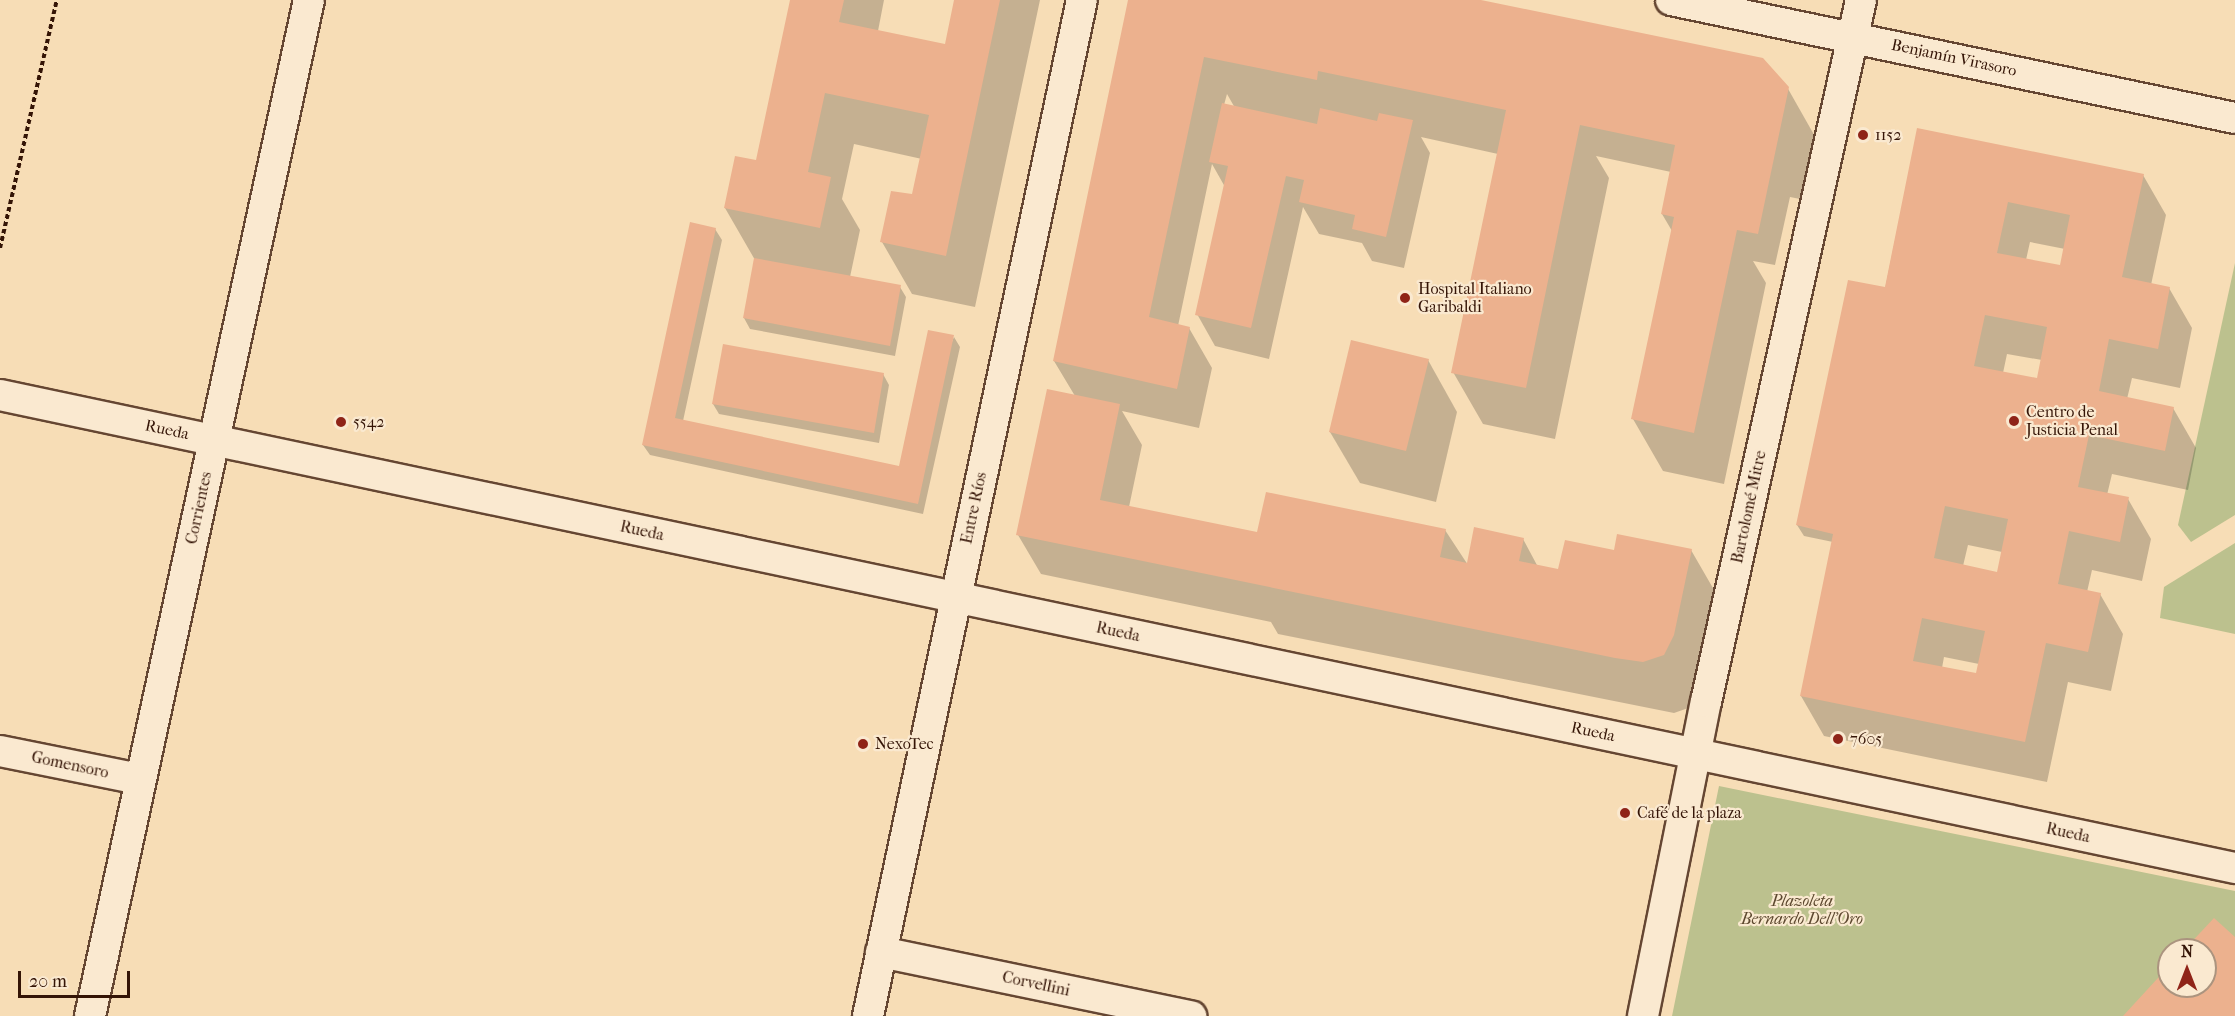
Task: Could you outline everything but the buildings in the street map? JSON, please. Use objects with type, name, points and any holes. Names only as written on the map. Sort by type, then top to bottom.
[{"type":"street","name":"Corrientes","points":[[90,1016],[139,779],[309,0]]},
{"type":"street","name":"Entre Ríos","points":[[868,1016],[1083,0]]},
{"type":"street","name":"Benjamín Virasoro","points":[[1671,0],[1853,36],[2235,118]]},
{"type":"street","name":"Bartolomé Mitre","points":[[1643,1016],[1695,754],[1861,0]]},
{"type":"street","name":"Rueda","points":[[0,395],[2235,868]]},
{"type":"street","name":"Gomensoro","points":[[0,751],[139,779]]},
{"type":"street","name":"Corvellini","points":[[881,952],[1191,1016]]},
{"type":"path","points":[[0,248],[57,0]]},
{"type":"green space","points":[[2235,263],[2235,515],[2191,542],[2178,525]]},
{"type":"green space","points":[[2235,543],[2235,634],[2160,618],[2164,587]]},
{"type":"green space","name":"Plazoleta Bernardo Dell'Oro","points":[[1719,786],[2235,891],[2235,1016],[1672,1016]]},
{"type":"place","name":"1152","points":[[1863,135]]},
{"type":"place","name":"Hospital Italiano Garibaldi","points":[[1405,298]]},
{"type":"place","name":"Centro de Justicia Penal","points":[[2014,421]]},
{"type":"place","name":"5542","points":[[341,422]]},
{"type":"place","name":"7605","points":[[1838,739]]},
{"type":"place","name":"NexoTec","points":[[863,744]]},
{"type":"place","name":"Café de la plaza","points":[[1625,813]]}]
